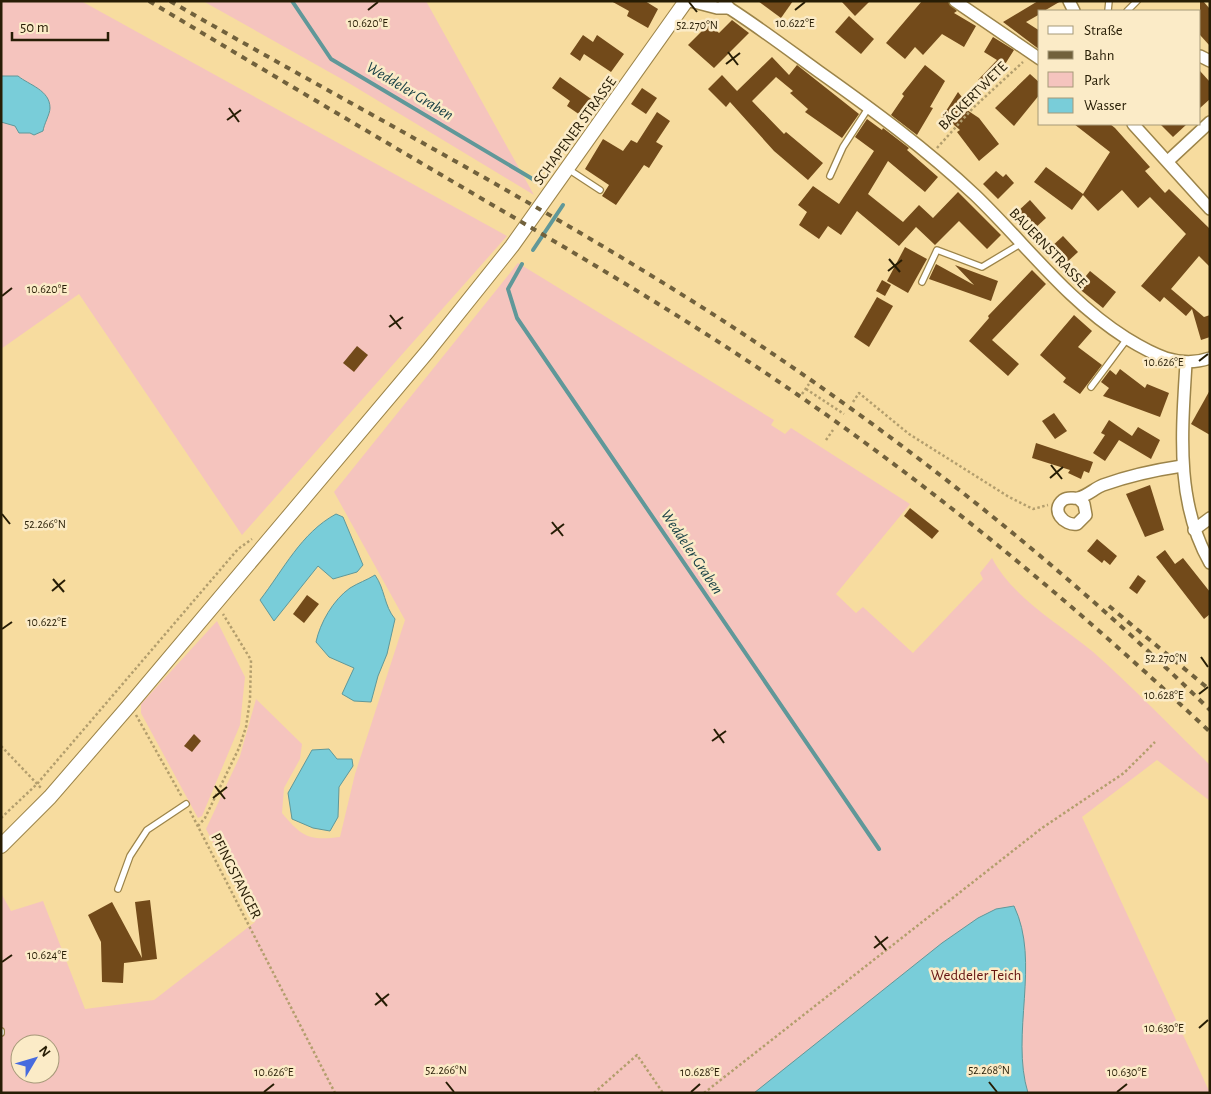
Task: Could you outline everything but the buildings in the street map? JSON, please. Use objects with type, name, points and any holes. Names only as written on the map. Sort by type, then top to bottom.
[{"type":"street","name":"BAUERNSTRASSE","points":[[688,1],[717,8],[726,4],[869,107],[974,194],[1082,305],[1127,338],[1166,359],[1186,363]]},
{"type":"street","name":"SCHAPENER STRASSE","points":[[1,846],[50,797],[128,707],[486,278],[568,169],[688,1]]},
{"type":"street","points":[[954,1],[1038,58]]},
{"type":"street","points":[[1168,161],[1210,122]]},
{"type":"street","points":[[1134,125],[1210,209]]},
{"type":"street","points":[[1210,358],[1186,363],[1182,466],[1194,530],[1210,563]]},
{"type":"street","points":[[1078,498],[1086,509],[1083,519],[1077,524],[1064,521],[1058,512],[1059,507],[1068,497],[1078,498],[1100,486],[1131,476],[1182,466]]},
{"type":"street","points":[[1194,530],[1210,518]]},
{"type":"lane","points":[[1128,10],[1137,1]]},
{"type":"lane","points":[[830,176],[843,147],[869,107]]},
{"type":"lane","points":[[568,169],[600,190]]},
{"type":"lane","points":[[922,282],[937,250],[982,267],[1022,244]]},
{"type":"lane","points":[[1091,387],[1127,338]]},
{"type":"lane","points":[[118,889],[130,856],[147,830],[186,804]]},
{"type":"path","name":"BÄCKERTWETE","points":[[930,156],[973,108],[1019,66],[1030,52]]},
{"type":"path","points":[[802,394],[809,384]]},
{"type":"path","points":[[806,389],[844,414]]},
{"type":"path","points":[[853,402],[859,393],[909,434],[1009,497],[1033,509],[1048,505],[1059,507]]},
{"type":"path","points":[[826,440],[833,430]]},
{"type":"path","points":[[1,818],[37,784],[238,549],[254,538]]},
{"type":"path","points":[[198,827],[205,818],[239,748],[246,727],[250,699],[251,660],[224,615],[214,606]]},
{"type":"path","name":"PFINGSTANGER","points":[[128,707],[139,717],[186,804],[335,1093]]},
{"type":"path","points":[[704,1093],[1042,828],[1124,773],[1155,742]]},
{"type":"path","points":[[1,746],[50,797]]},
{"type":"path","points":[[594,1093],[637,1055],[663,1093]]},
{"type":"green space","points":[[1,1],[81,1],[507,236],[242,535],[79,294],[1,349]]},
{"type":"green space","points":[[203,1],[426,1],[534,195],[347,82]]},
{"type":"green space","points":[[518,263],[774,420],[771,425],[785,434],[791,428],[910,504],[836,594],[856,613],[863,607],[913,653],[983,579],[980,573],[992,558],[1001,572],[1024,598],[1092,651],[1210,765],[1210,801],[1157,760],[1082,817],[1210,1093],[1,1093],[1,893],[11,911],[43,901],[85,1009],[154,1000],[255,922],[206,829],[240,756],[256,699],[302,744],[300,759],[284,788],[282,813],[295,827],[307,836],[321,838],[340,837],[355,774],[405,620],[334,492]]},
{"type":"green space","points":[[217,621],[245,677],[240,725],[202,816],[198,818],[141,713],[141,704]]},
{"type":"water","points":[[1,76],[18,76],[43,92],[49,102],[50,110],[43,131],[34,135],[19,133],[15,126],[1,122]]},
{"type":"water","points":[[336,514],[343,517],[363,565],[357,572],[333,579],[318,566],[274,621],[260,600],[303,541]]},
{"type":"water","points":[[375,575],[391,614],[395,619],[387,654],[378,676],[371,702],[354,701],[342,694],[354,668],[329,657],[316,642],[324,620],[338,599],[350,588]]},
{"type":"water","points":[[329,749],[337,759],[352,759],[353,766],[339,787],[338,817],[330,831],[313,828],[292,819],[288,793],[312,750]]},
{"type":"water","name":"Weddeler Teich","points":[[1014,906],[1022,928],[1025,951],[1026,974],[1022,1047],[1023,1070],[1028,1093],[754,1093],[942,943],[978,918],[996,909]]},
{"type":"waterway","name":"Weddeler Graben","points":[[292,1],[331,59],[536,181]]},
{"type":"waterway","name":"Weddeler Graben","points":[[533,250],[563,205]]},
{"type":"waterway","name":"Weddeler Graben","points":[[522,264],[508,289],[517,318],[879,849]]},
{"type":"railway","points":[[149,1],[643,294],[798,395],[852,433],[959,514],[1112,642],[1210,732]]},
{"type":"railway","points":[[170,1],[589,238],[725,322],[789,365],[915,456],[1037,553],[1154,656],[1210,710]]},
{"type":"railway","points":[[1109,606],[1210,690]]}]
